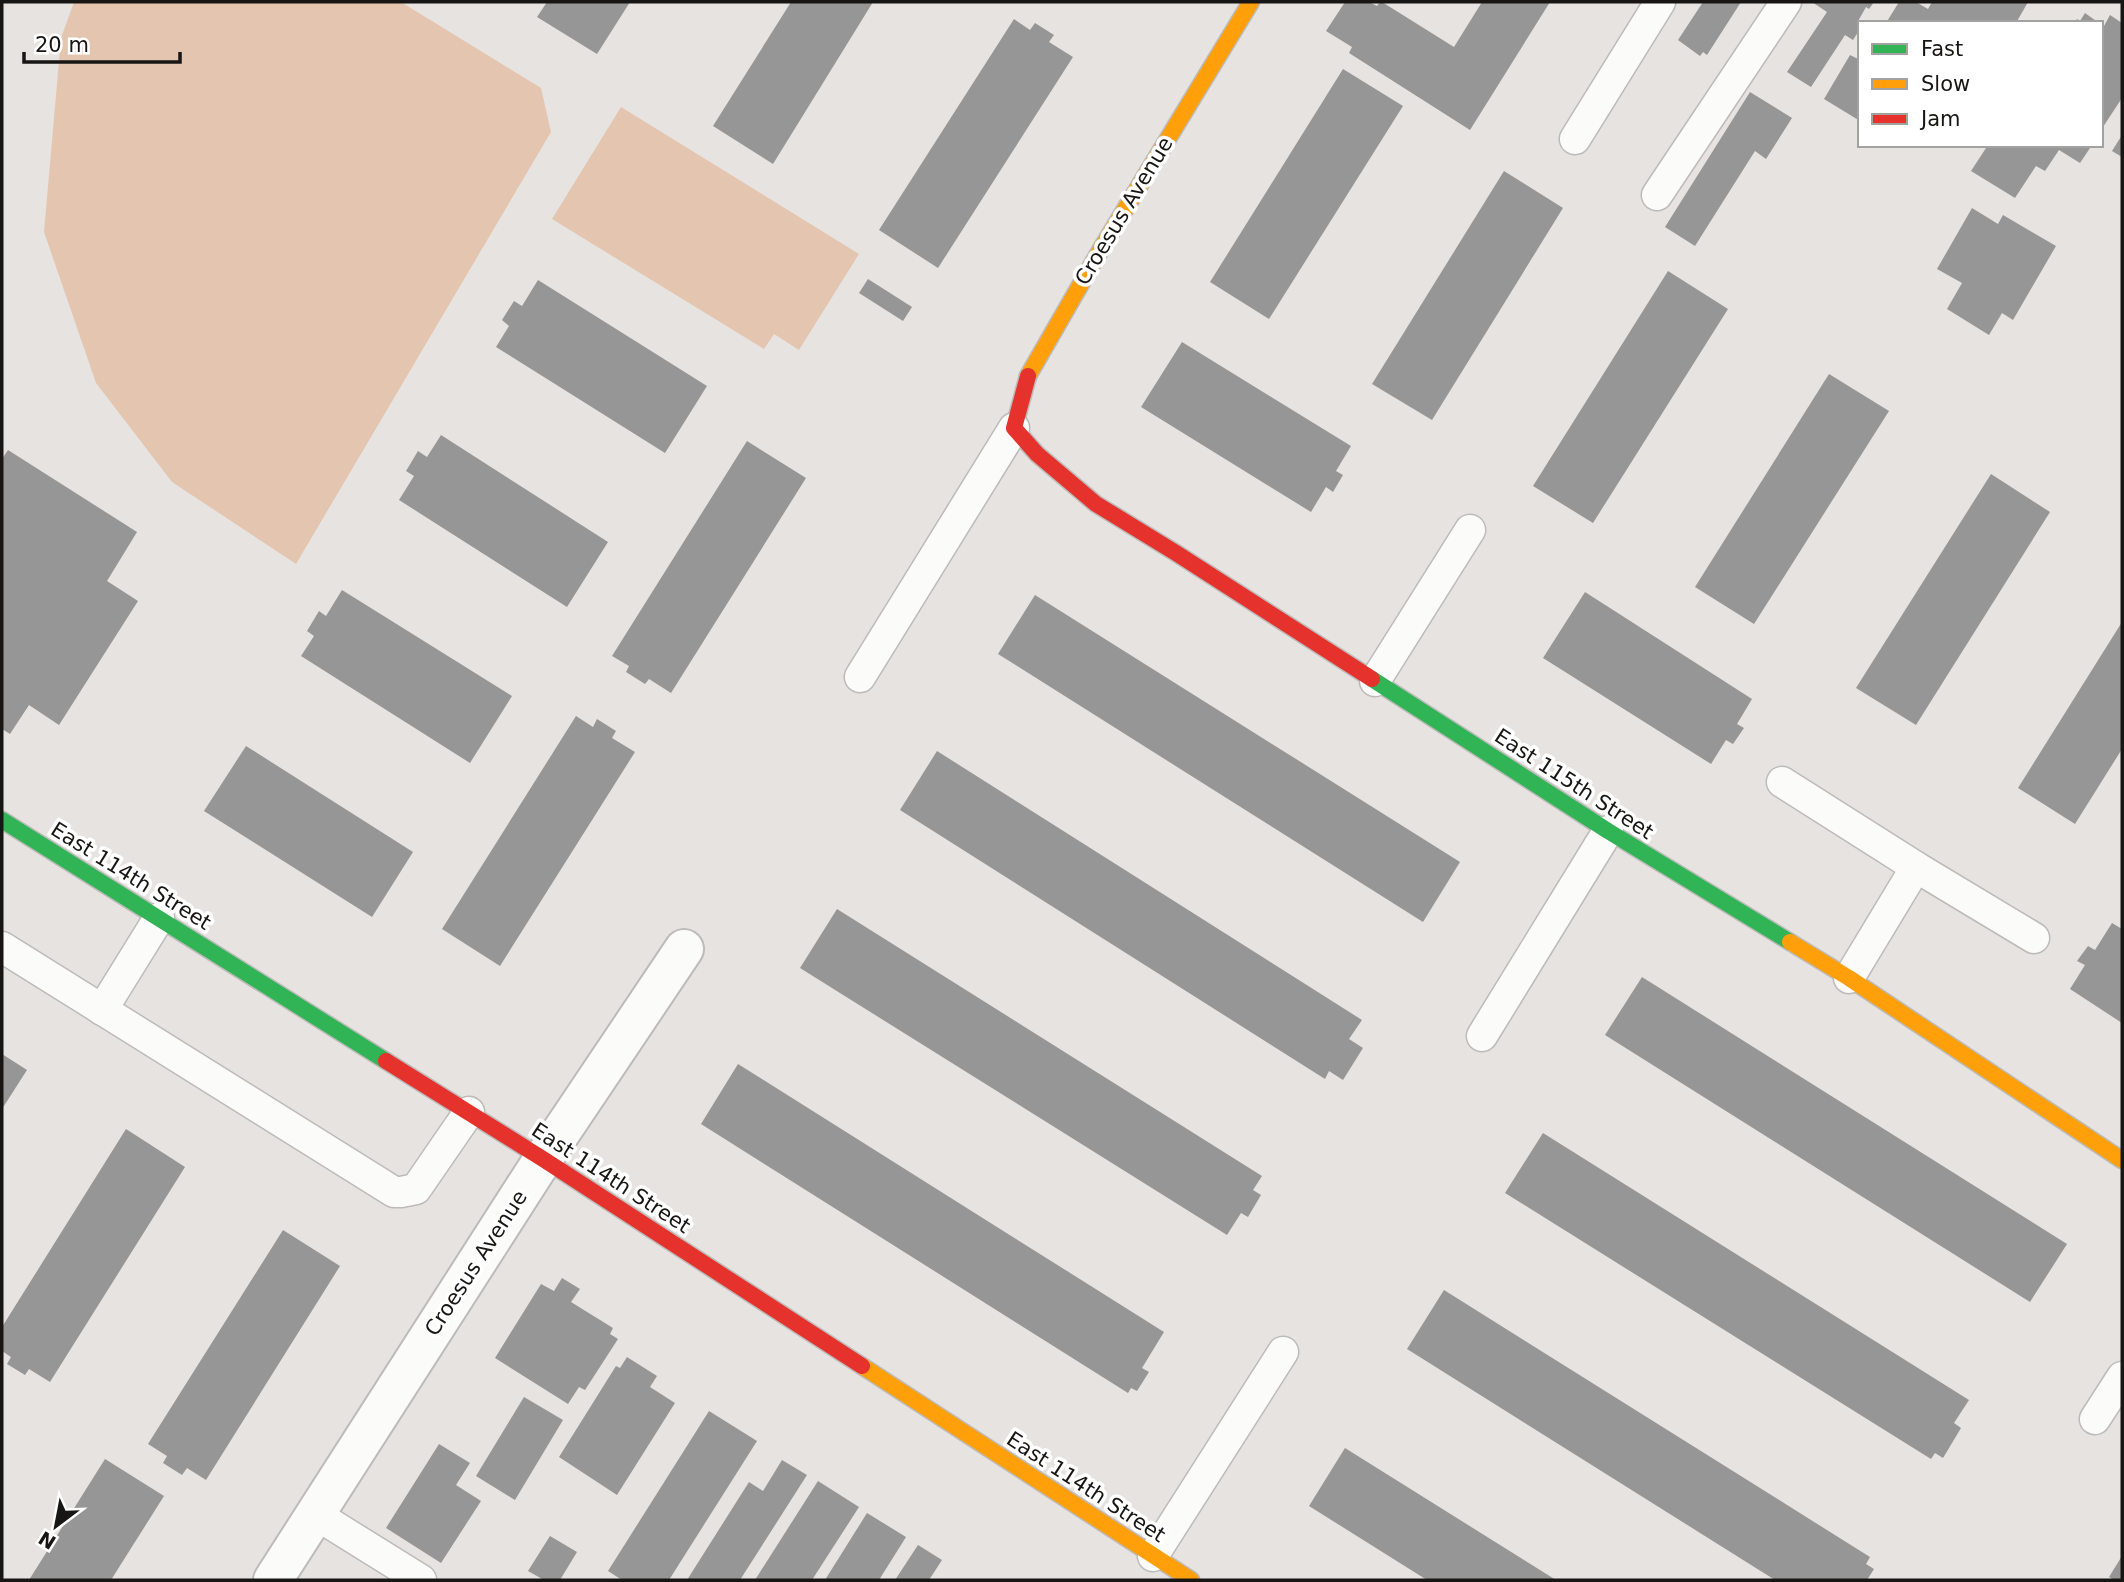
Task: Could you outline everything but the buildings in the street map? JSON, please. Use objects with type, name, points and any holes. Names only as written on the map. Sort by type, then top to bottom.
[{"type":"street","name":"Croesus Avenue","points":[[1014,428],[1026,379],[1101,249],[1251,2]]},
{"type":"street","name":"East 115th Street","points":[[1014,428],[1037,454],[1096,504],[1608,831],[1849,978],[2122,1160]]},
{"type":"street","name":"East 114th Street","points":[[2,820],[543,1159],[1191,1580]]},
{"type":"street","name":"Croesus Avenue","points":[[273,1580],[543,1159],[684,949]]},
{"type":"lane","points":[[1576,139],[1660,2]]},
{"type":"lane","points":[[1657,195],[1786,2]]},
{"type":"lane","points":[[860,677],[1014,428]]},
{"type":"lane","points":[[1375,681],[1470,530]]},
{"type":"lane","points":[[1782,782],[2034,938]]},
{"type":"lane","points":[[1482,1036],[1608,831]]},
{"type":"lane","points":[[1849,978],[1916,867]]},
{"type":"lane","points":[[102,1010],[159,918]]},
{"type":"lane","points":[[2,947],[394,1192],[416,1189],[469,1112]]},
{"type":"lane","points":[[1153,1556],[1283,1352]]},
{"type":"lane","points":[[2095,1419],[2122,1377]]},
{"type":"lane","points":[[315,1514],[421,1580]]},
{"type":"shaded area","points":[[74,2],[401,2],[541,88],[551,132],[296,564],[172,482],[96,383],[44,232],[61,38]]},
{"type":"shaded area","points":[[621,107],[859,254],[799,350],[774,334],[764,349],[552,219]]},
{"type":"traffic: fast","points":[[1372,679],[1608,831],[1790,942]]},
{"type":"traffic: fast","points":[[2,820],[386,1061]]},
{"type":"traffic: slow","points":[[1028,376],[1101,249],[1251,2]]},
{"type":"traffic: slow","points":[[1790,942],[1849,978],[2122,1160]]},
{"type":"traffic: slow","points":[[862,1366],[1191,1580]]},
{"type":"traffic: jam","points":[[1028,376],[1014,428],[1037,454],[1096,504],[1372,679]]},
{"type":"traffic: jam","points":[[386,1061],[543,1159],[862,1366]]}]
